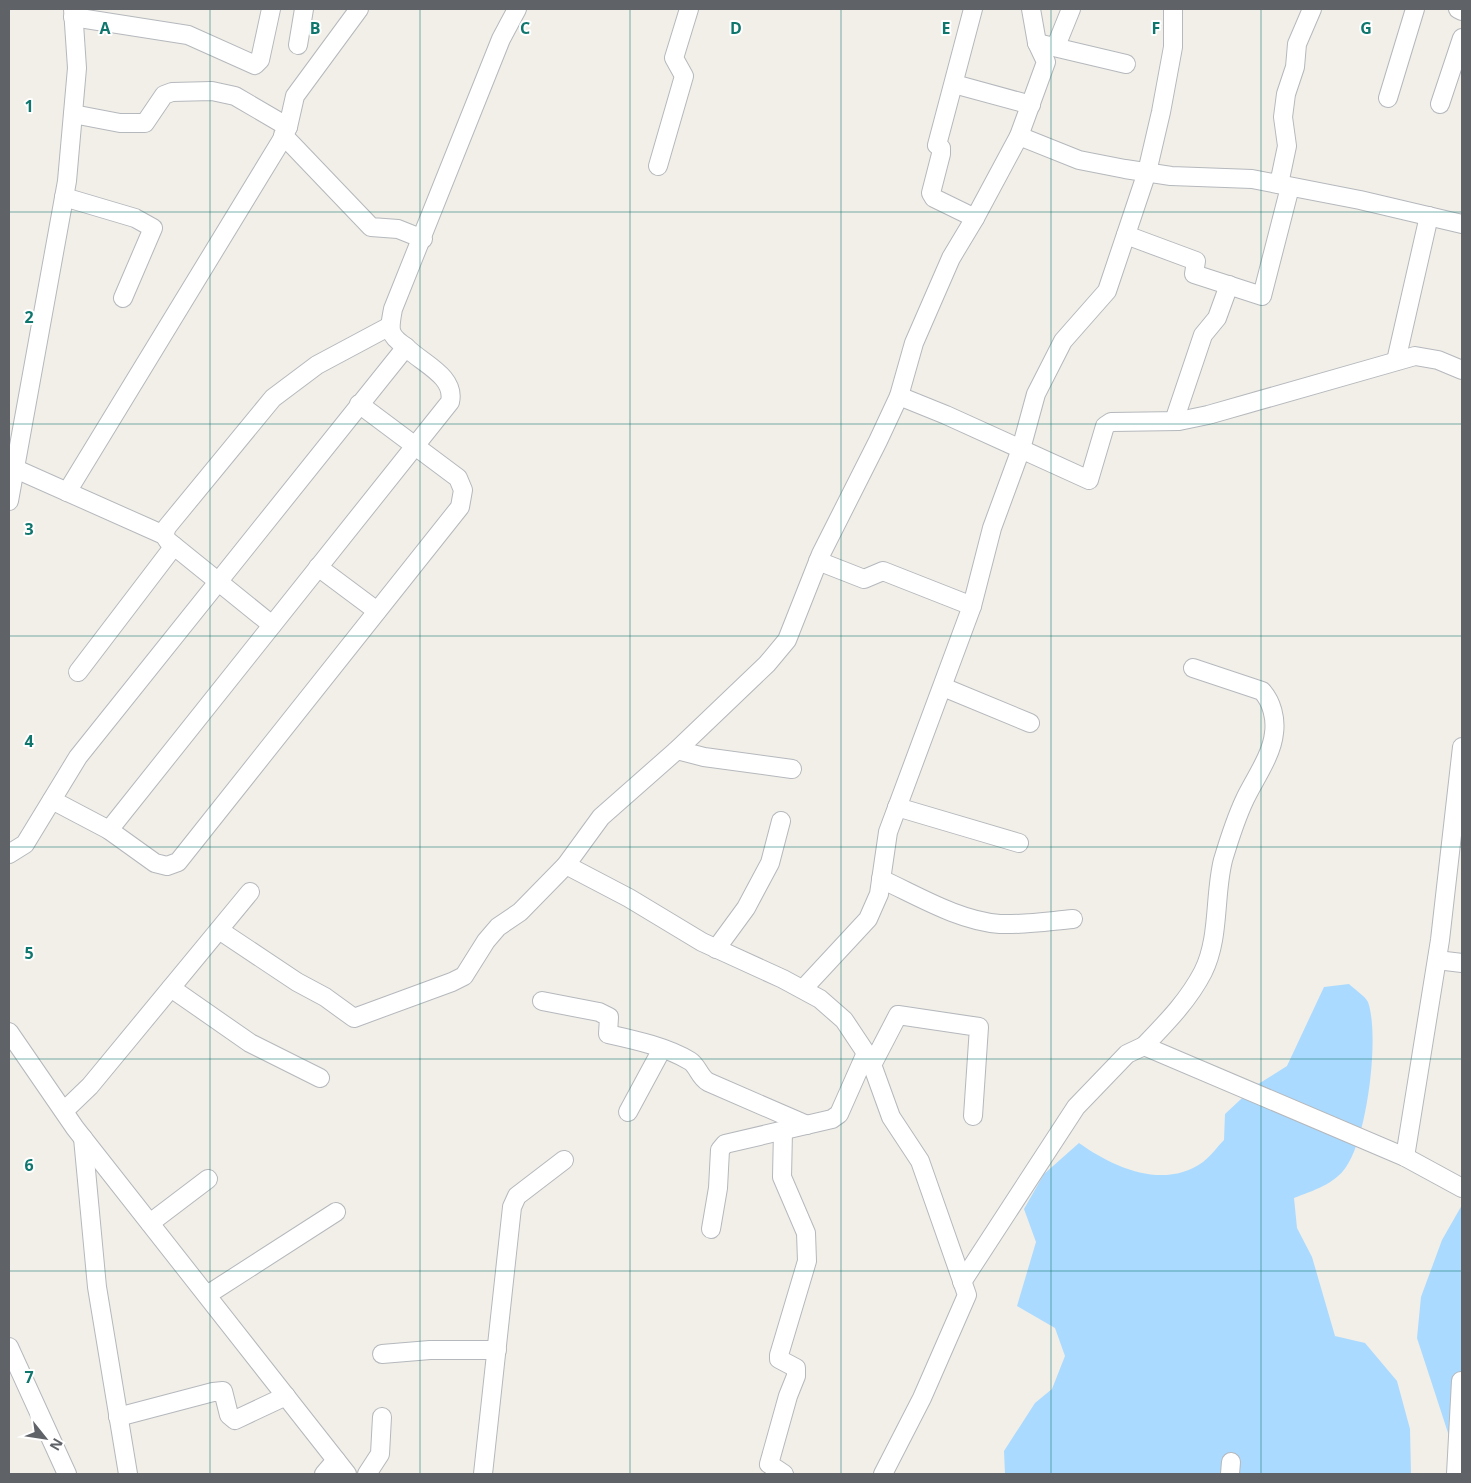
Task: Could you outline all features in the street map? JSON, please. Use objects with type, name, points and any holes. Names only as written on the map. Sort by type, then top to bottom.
[{"type":"street","points":[[9,501],[12,466],[64,198],[78,68],[73,13],[188,35],[255,65],[260,60],[271,9]]},
{"type":"street","points":[[298,45],[304,9]]},
{"type":"street","points":[[67,492],[286,131],[295,96],[359,9]]},
{"type":"street","points":[[109,830],[450,402],[452,393],[448,383],[394,339],[390,326],[393,309],[423,239],[501,39],[517,9]]},
{"type":"street","points":[[658,166],[684,76],[674,58],[689,9]]},
{"type":"street","points":[[973,9],[938,144],[941,148],[941,154],[931,196],[975,218]]},
{"type":"street","points":[[220,930],[298,982],[325,997],[354,1018],[404,998],[430,992],[464,976],[486,941],[498,928],[520,912],[566,864],[600,817],[677,750],[767,664],[787,640],[818,561],[899,396],[917,334],[951,258],[1019,136],[1046,62],[1037,43],[1031,9]]},
{"type":"street","points":[[1056,46],[1071,9]]},
{"type":"street","points":[[802,989],[868,919],[879,894],[888,832],[972,606],[992,528],[1021,449],[1036,394],[1063,341],[1106,291],[1147,172],[1173,47],[1173,9]]},
{"type":"street","points":[[1126,235],[1196,261],[1194,274],[1262,296],[1284,186],[1287,146],[1283,117],[1286,94],[1295,67],[1297,44],[1312,9]]},
{"type":"street","points":[[1388,98],[1415,9]]},
{"type":"street","points":[[1458,9],[1462,11]]},
{"type":"street","points":[[1440,104],[1462,38]]},
{"type":"street","points":[[1037,43],[1126,64]]},
{"type":"street","points":[[954,84],[1030,105]]},
{"type":"street","points":[[73,114],[120,124],[145,123],[164,95],[172,92],[212,91],[236,96],[286,131],[371,226],[398,228],[423,239]]},
{"type":"street","points":[[1019,136],[1079,160],[1147,172],[1252,179],[1462,224]]},
{"type":"street","points":[[64,198],[135,218],[153,228],[123,298]]},
{"type":"street","points":[[1396,361],[1429,216]]},
{"type":"street","points":[[1174,421],[1203,335],[1217,318],[1228,285]]},
{"type":"street","points":[[78,672],[169,540],[167,527],[273,398],[317,365],[390,326]]},
{"type":"street","points":[[9,854],[25,844],[78,757],[406,347]]},
{"type":"street","points":[[899,396],[946,415],[1089,480],[1105,426],[1112,422],[1174,421],[1208,415],[1414,356],[1438,360],[1462,370]]},
{"type":"street","points":[[52,800],[109,830],[155,863],[167,866],[178,862],[460,507],[463,490],[458,478],[359,404]]},
{"type":"street","points":[[12,466],[169,540],[272,626]]},
{"type":"street","points":[[818,561],[864,578],[883,571],[972,606]]},
{"type":"street","points":[[318,567],[377,611]]},
{"type":"street","points":[[962,1282],[1076,1107],[1127,1054],[1144,1046],[1183,1004],[1204,970],[1210,951],[1223,862],[1244,799],[1260,770],[1274,734],[1269,698],[1262,691],[1193,668]]},
{"type":"street","points":[[943,687],[1030,723]]},
{"type":"street","points":[[1405,1157],[1437,960],[1462,747]]},
{"type":"street","points":[[677,750],[704,757],[792,769]]},
{"type":"street","points":[[897,807],[1019,843]]},
{"type":"street","points":[[716,949],[746,908],[770,863],[781,821]]},
{"type":"street","points":[[566,864],[716,949],[820,999],[844,1020],[869,1059],[891,1117],[920,1161],[967,1295],[922,1398],[883,1474]]},
{"type":"street","points":[[881,879],[922,899],[974,918],[1000,924],[1073,919]]},
{"type":"street","points":[[64,1111],[90,1086],[250,892]]},
{"type":"street","points":[[1437,960],[1462,963]]},
{"type":"street","points":[[171,988],[250,1043],[320,1078]]},
{"type":"street","points":[[542,1002],[599,1012],[609,1017],[608,1034],[662,1050],[693,1062],[701,1078],[708,1082],[807,1125]]},
{"type":"street","points":[[711,1229],[718,1188],[720,1150],[725,1144],[832,1119],[839,1114],[869,1059],[898,1014],[979,1027],[973,1116]]},
{"type":"street","points":[[9,1032],[83,1138],[347,1474]]},
{"type":"street","points":[[1144,1046],[1405,1157],[1462,1188]]},
{"type":"street","points":[[628,1112],[662,1050]]},
{"type":"street","points":[[782,1130],[782,1177],[806,1233],[807,1250],[807,1261],[779,1359],[796,1368],[796,1376],[788,1396],[769,1464],[784,1474]]},
{"type":"street","points":[[83,1138],[97,1287],[128,1474]]},
{"type":"street","points":[[483,1474],[512,1207],[517,1196],[564,1160]]},
{"type":"street","points":[[150,1223],[208,1179]]},
{"type":"street","points":[[207,1295],[336,1212]]},
{"type":"street","points":[[9,1347],[67,1474]]},
{"type":"street","points":[[382,1354],[430,1350],[497,1350]]},
{"type":"street","points":[[1456,1474],[1461,1381]]},
{"type":"street","points":[[118,1418],[213,1392],[223,1392],[229,1415],[234,1420],[286,1396]]},
{"type":"street","points":[[367,1474],[380,1454],[382,1417]]},
{"type":"street","points":[[324,1474],[336,1460]]},
{"type":"water","points":[[1349,984],[1367,1000],[1371,1018],[1373,1038],[1372,1062],[1365,1111],[1360,1134],[1346,1167],[1336,1178],[1323,1186],[1294,1198],[1297,1228],[1312,1257],[1335,1336],[1365,1343],[1397,1381],[1410,1429],[1411,1474],[1005,1474],[1004,1451],[1035,1403],[1052,1389],[1065,1356],[1055,1328],[1017,1306],[1036,1242],[1024,1209],[1044,1174],[1079,1143],[1123,1167],[1156,1175],[1188,1170],[1203,1162],[1224,1140],[1225,1114],[1255,1086],[1287,1066],[1324,987]]},
{"type":"water","points":[[1462,1205],[1462,1447],[1452,1445],[1417,1338],[1421,1297],[1442,1240]]}]
